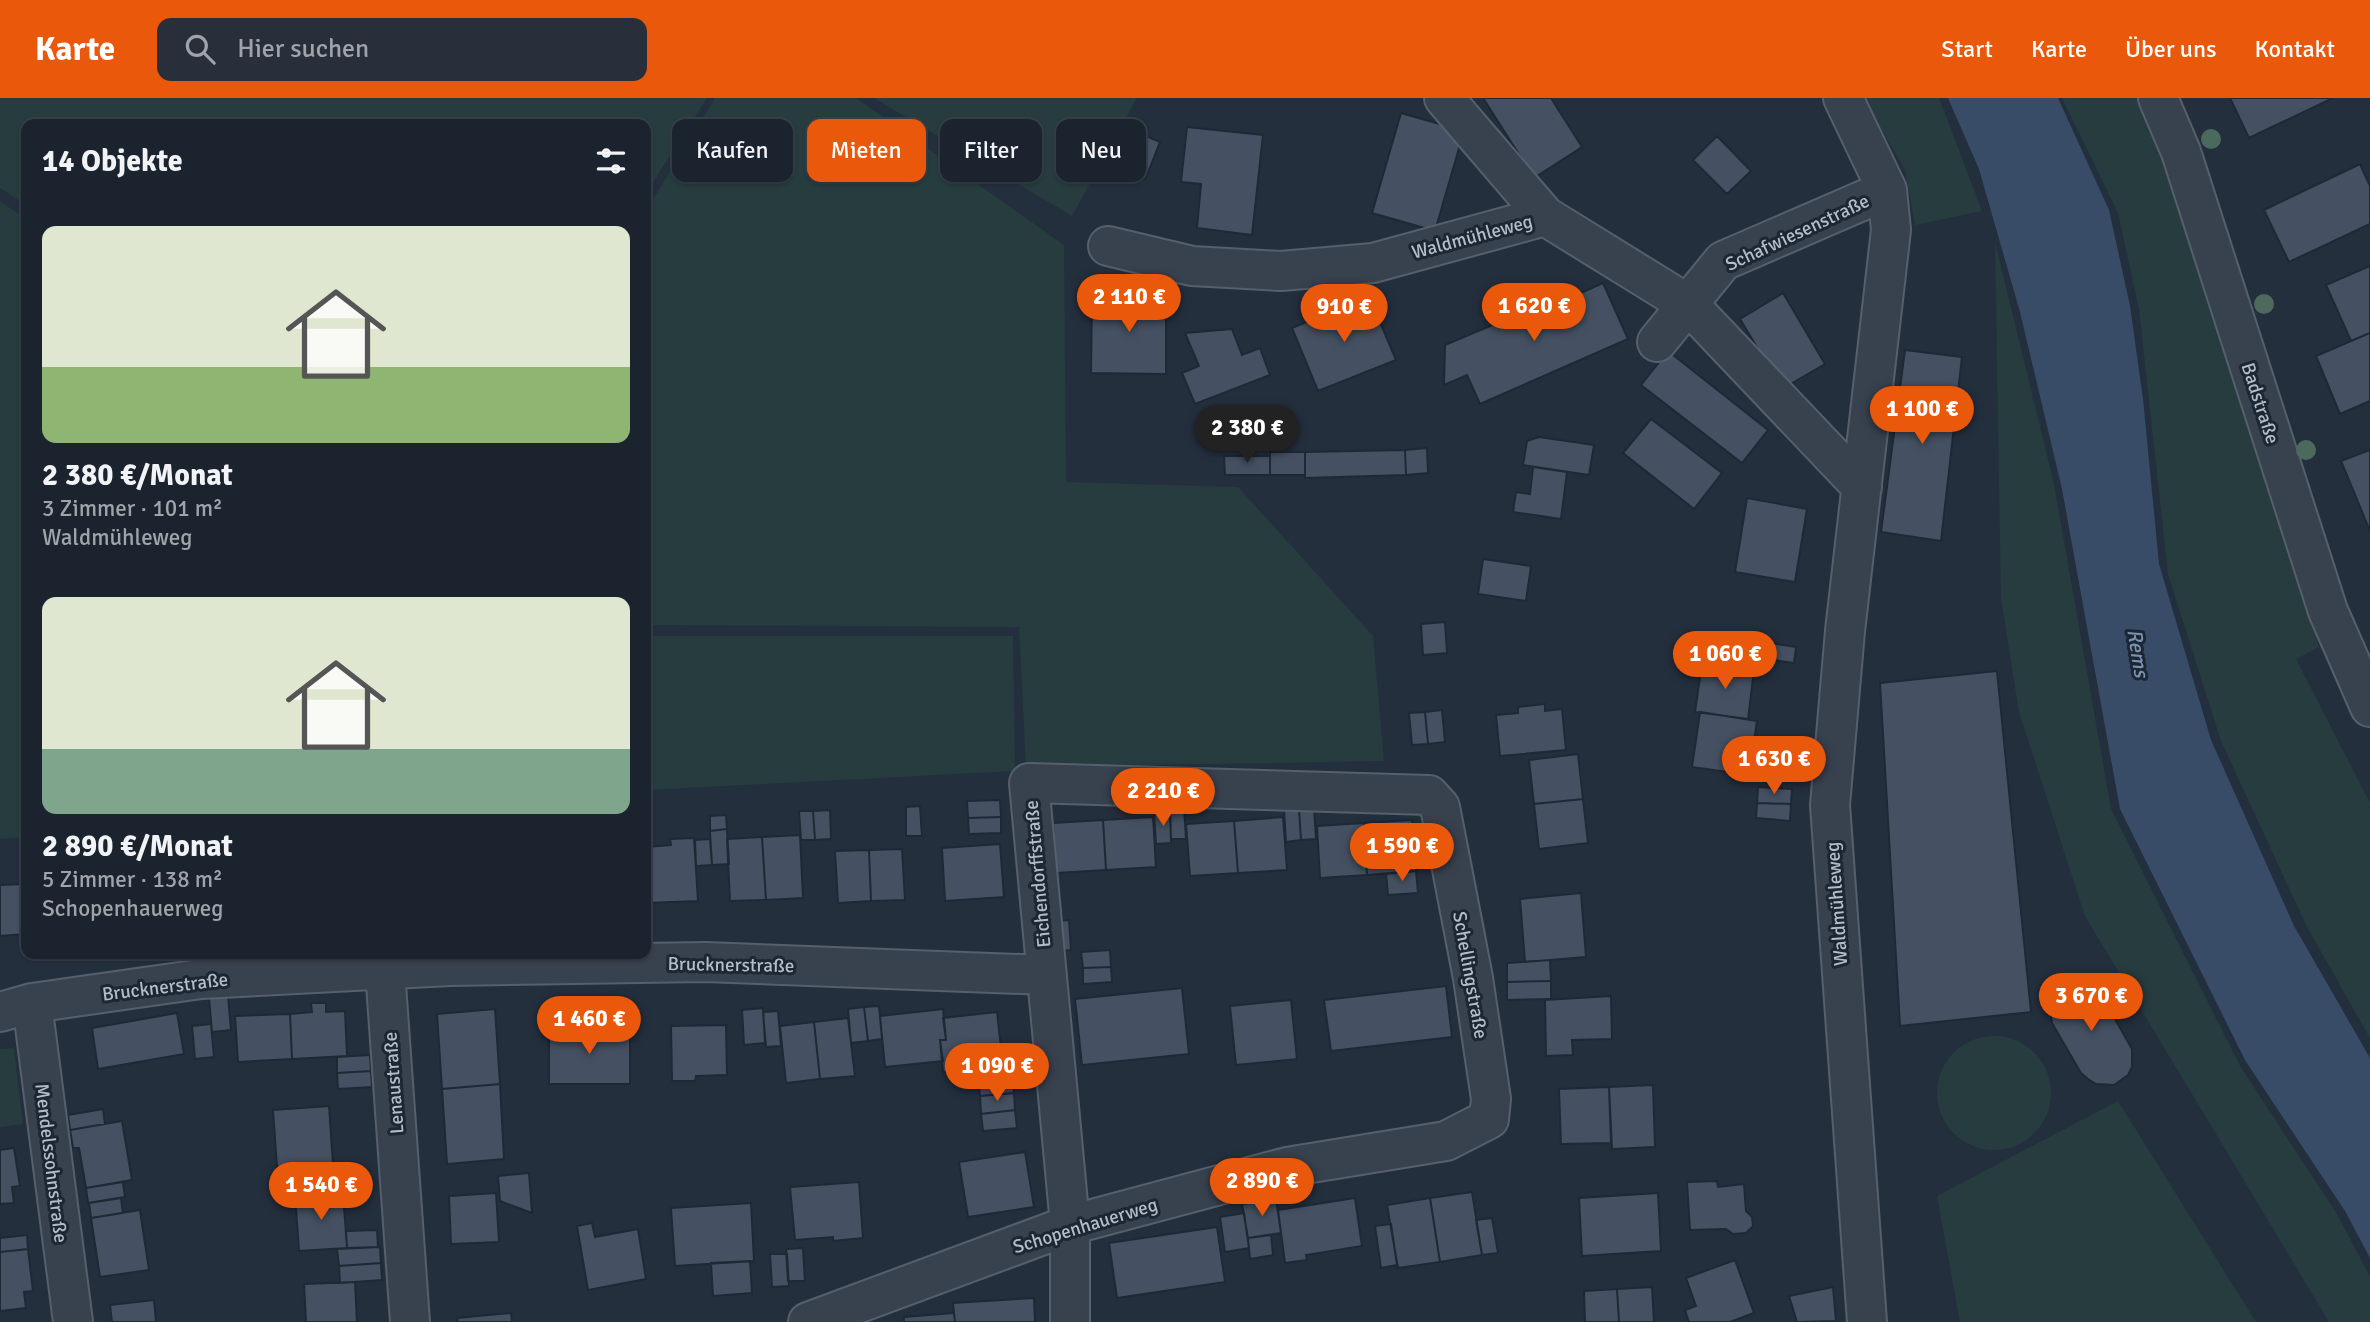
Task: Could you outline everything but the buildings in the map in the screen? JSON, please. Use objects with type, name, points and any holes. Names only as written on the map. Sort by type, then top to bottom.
[{"type":"street","name":"Waldmühleweg","points":[[1444,98],[1545,216],[1689,305],[1863,488]]},
{"type":"street","name":"Waldmühleweg","points":[[1843,98],[1887,190],[1891,230],[1845,631],[1830,805],[1867,1322]]},
{"type":"street","name":"Badstraße","points":[[2158,98],[2181,152],[2328,611],[2370,707]]},
{"type":"street","name":"Schafwiesenstraße","points":[[1657,342],[1723,261],[1887,190]]},
{"type":"street","name":"Waldmühleweg","points":[[1108,246],[1192,266],[1281,271],[1373,262],[1545,216]]},
{"type":"street","name":"Eichendorffstraße","points":[[1070,1322],[1070,1225],[1029,783],[1429,795]]},
{"type":"street","name":"Schellingstraße","points":[[1429,795],[1440,807],[1473,978],[1492,1100],[1489,1119]]},
{"type":"street","name":"Brucknerstraße","points":[[16,1007],[201,979],[450,966],[706,962],[1046,975]]},
{"type":"street","name":"Lenaustraße","points":[[385,970],[410,1322]]},
{"type":"street","name":"Mendelssohnstraße","points":[[16,1007],[73,1322]]},
{"type":"street","name":"Schopenhauerweg","points":[[808,1322],[1070,1225],[1287,1167],[1446,1141],[1489,1119]]},
{"type":"green space","points":[[0,98],[707,98],[694,119],[672,119],[672,153],[651,185],[651,119],[21,119],[21,202],[0,188]]},
{"type":"green space","points":[[715,98],[856,98],[886,119],[807,119],[807,182],[926,182],[926,147],[940,157],[940,182],[975,182],[1064,245],[1066,482],[1238,487],[1373,636],[1384,761],[1026,767],[1019,627],[651,625],[651,203],[672,168],[672,182],[793,182],[793,119],[702,119]]},
{"type":"green space","points":[[874,98],[1137,98],[1125,119],[1056,119],[1056,182],[1091,182],[1072,216],[1015,182],[1042,182],[1042,119],[940,119],[940,137],[926,129],[926,119],[909,119]]},
{"type":"green space","points":[[1863,98],[1939,98],[1982,211],[1915,225],[1905,170]]},
{"type":"green space","points":[[2062,98],[2147,98],[2268,459],[2319,647],[2296,659],[2370,803],[2370,1038],[2307,927],[2221,741],[2168,574],[2139,309],[2118,213]]},
{"type":"green space","points":[[0,201],[21,216],[21,837],[0,839]]},
{"type":"green space","points":[[1995,242],[2054,484],[2111,809],[2240,1066],[2337,1214],[2370,1277],[2370,1322],[2329,1322],[2085,916],[2019,712],[2001,598]]},
{"type":"green space","points":[[651,636],[1013,636],[1015,771],[651,790]]},
{"type":"green space","points":[[1994,1036],[2016,1041],[2034,1053],[2046,1071],[2051,1093],[2046,1115],[2034,1133],[2016,1145],[1994,1150],[1972,1145],[1954,1133],[1942,1115],[1937,1093],[1942,1071],[1954,1053],[1972,1041]]},
{"type":"green space","points":[[14,1048],[23,1124],[0,1127],[0,1049]]},
{"type":"green space","points":[[2118,1101],[2256,1322],[1960,1322],[1937,1196]]},
{"type":"water","name":"Rems","points":[[1948,98],[2058,98],[2109,210],[2130,306],[2143,399],[2159,564],[2211,740],[2294,926],[2370,1058],[2370,1258],[2345,1211],[2245,1060],[2120,809],[2062,489],[2020,312],[1979,169]]}]
